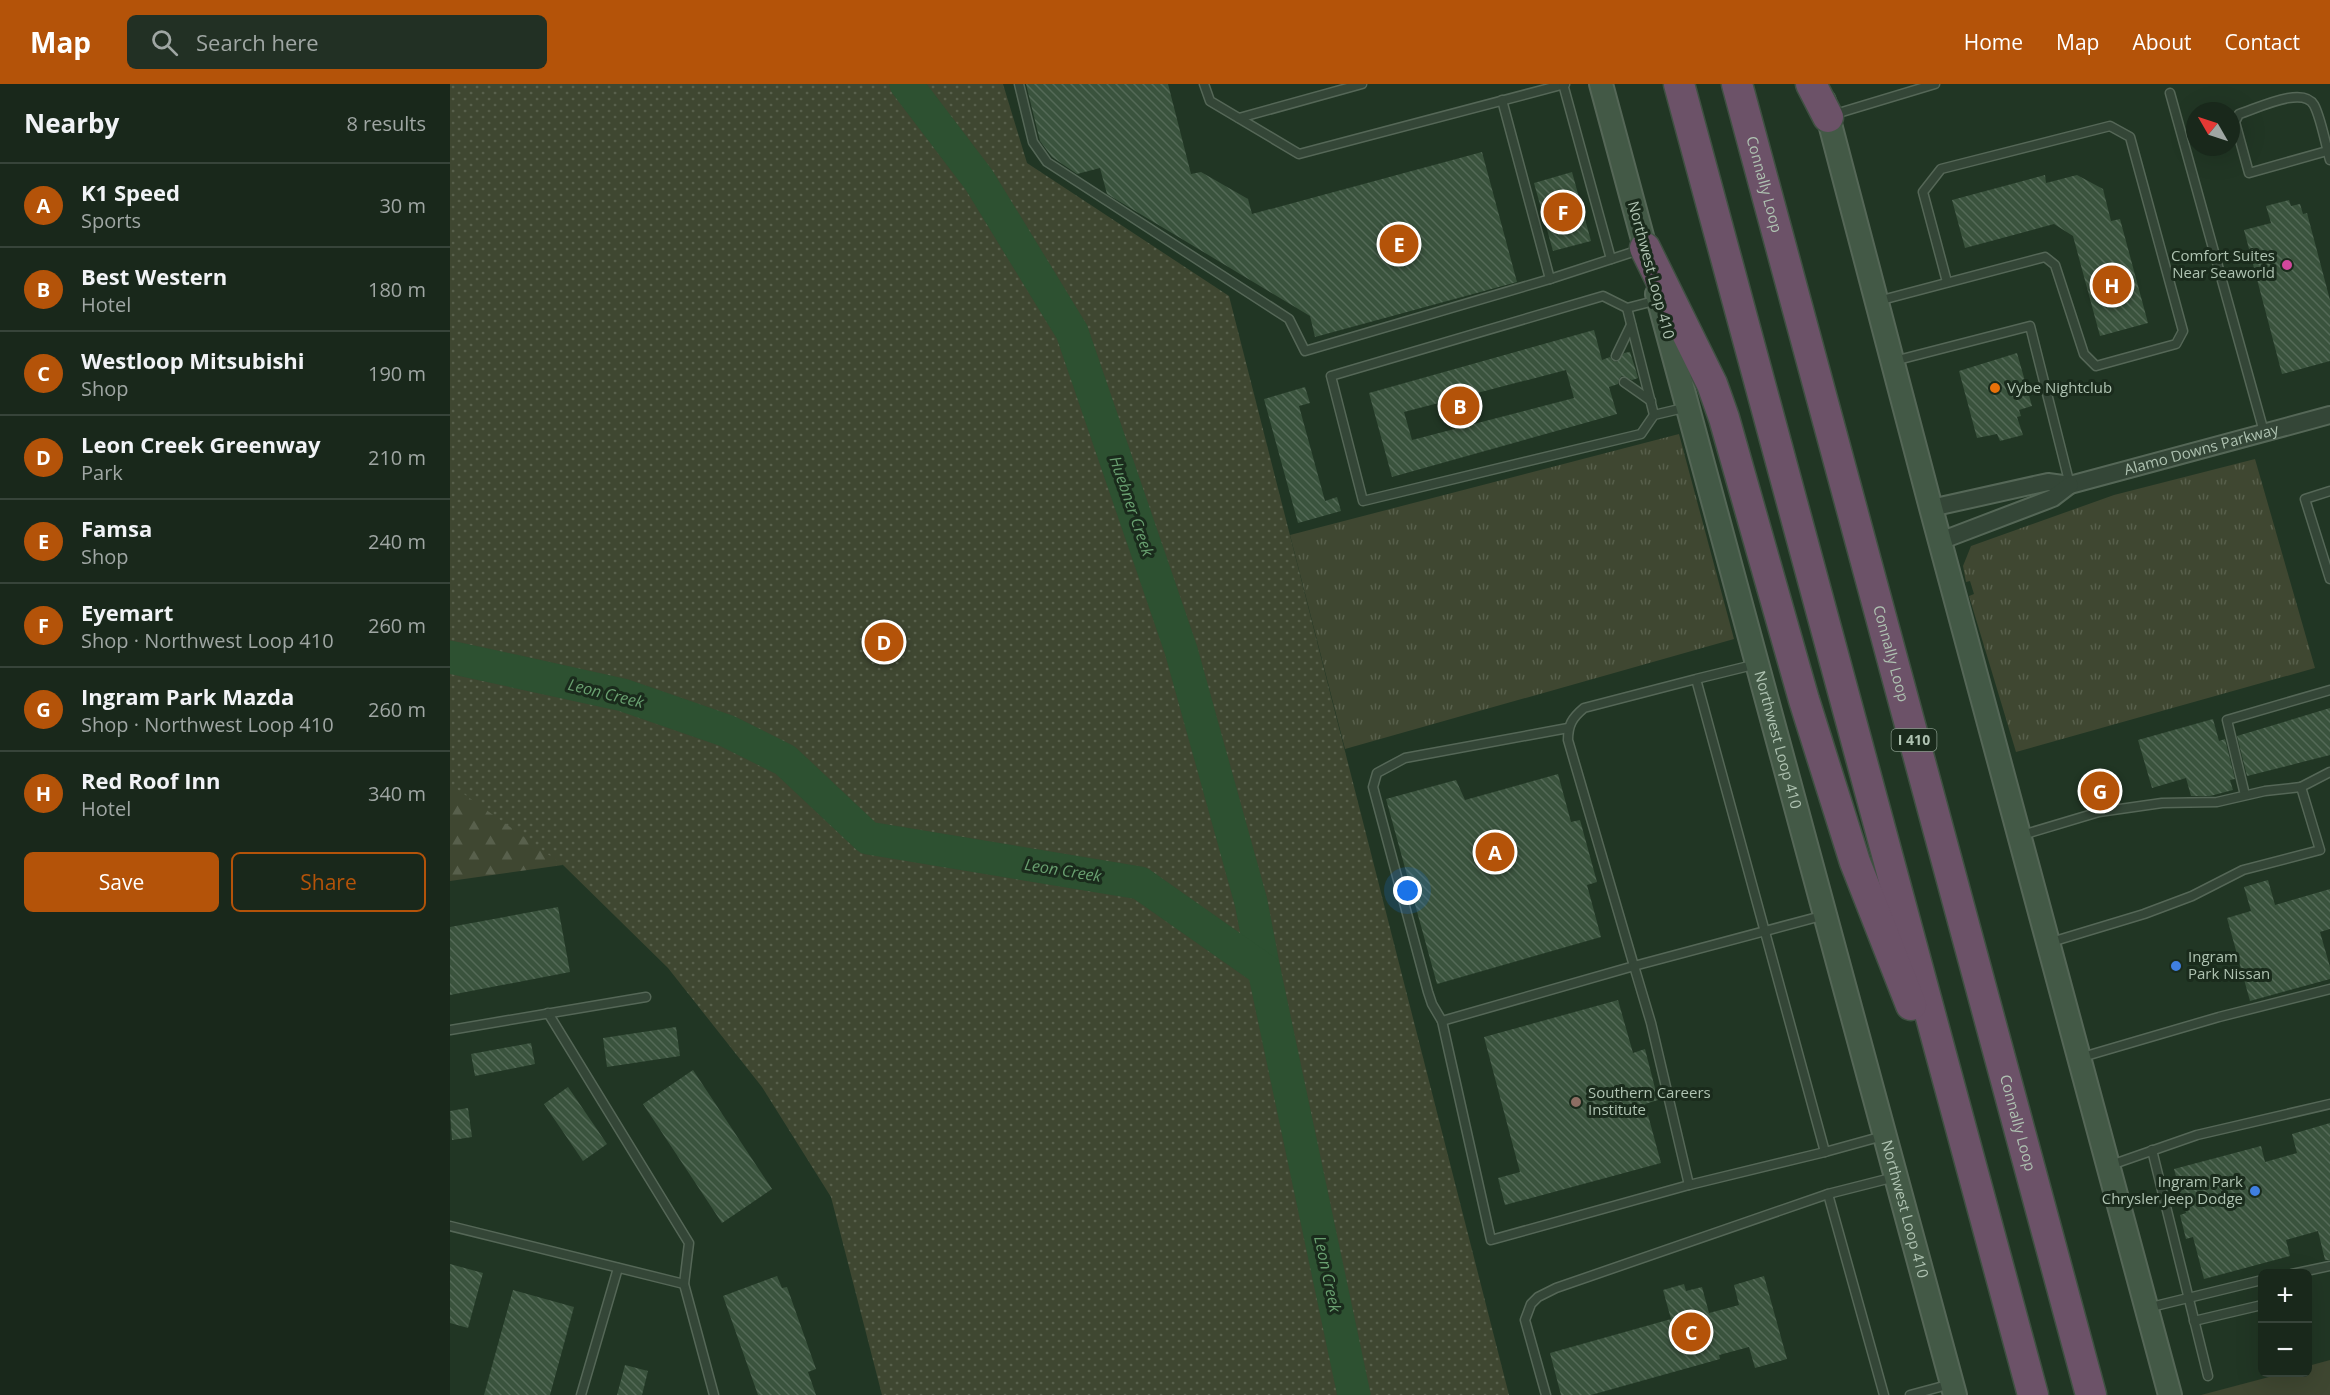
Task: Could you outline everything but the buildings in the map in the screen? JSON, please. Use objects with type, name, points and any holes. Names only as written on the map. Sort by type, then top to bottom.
[{"type":"highway","points":[[1680,84],[2033,1395]]},
{"type":"highway","name":"Connally Loop","points":[[1737,84],[2091,1395]]},
{"type":"highway","points":[[1811,84],[1828,117]]},
{"type":"highway","points":[[1645,248],[1712,384],[1724,418],[1804,700],[1855,862],[1966,1146]]},
{"type":"main road","name":"Northwest Loop 410","points":[[1601,84],[1953,1389]]},
{"type":"main road","points":[[1820,84],[1931,508],[2170,1395]]},
{"type":"street","name":"Alamo Downs Parkway","points":[[1940,541],[2053,498],[2070,485],[2330,415]]},
{"type":"street","name":"Alamo Downs Parkway","points":[[1931,508],[2048,482],[2070,485]]},
{"type":"lane","points":[[1019,84],[1033,142],[1047,162],[1288,319],[1305,351],[1550,279],[1645,248]]},
{"type":"lane","points":[[1204,84],[1210,101],[1299,154],[1564,84],[1611,259]]},
{"type":"lane","points":[[1239,118],[1362,84]]},
{"type":"lane","points":[[1828,117],[1909,87],[1935,84]]},
{"type":"lane","points":[[2170,93],[2264,432]]},
{"type":"lane","points":[[2327,151],[2249,173],[2235,122],[2239,114],[2295,96],[2308,99],[2314,105],[2330,160]]},
{"type":"lane","points":[[1502,100],[1550,279]]},
{"type":"lane","points":[[1877,301],[2045,257],[2055,265],[2084,354],[2096,366],[2176,344],[2182,331],[2130,137],[2110,126],[1941,169],[1923,192],[1947,282]]},
{"type":"lane","points":[[1659,300],[1627,308],[1603,296],[1330,376],[1363,501],[1641,434],[1654,415],[1688,407]]},
{"type":"lane","points":[[1627,308],[1654,415]]},
{"type":"lane","points":[[1616,356],[1631,325]]},
{"type":"lane","points":[[1894,361],[2030,327],[2070,485]]},
{"type":"lane","points":[[1624,382],[1650,401]]},
{"type":"lane","points":[[2330,491],[2305,499],[2330,579]]},
{"type":"lane","points":[[1689,1185],[1653,1034],[1568,740],[1568,728],[1574,717],[1584,708],[1758,664]]},
{"type":"lane","points":[[1696,679],[1825,1152]]},
{"type":"lane","points":[[2245,795],[2227,720],[2330,690]]},
{"type":"lane","points":[[1568,728],[1405,758],[1377,773],[1373,787],[1428,992],[1442,1021],[1491,1240],[1689,1185],[1885,1136]]},
{"type":"lane","points":[[2019,836],[2099,812],[2162,803],[2217,802],[2265,790],[2301,787],[2330,772]]},
{"type":"lane","points":[[2048,943],[2144,914],[2192,896],[2243,870],[2320,850],[2301,787]]},
{"type":"lane","points":[[1442,1021],[1825,915]]},
{"type":"lane","points":[[2079,1059],[2219,1017],[2330,989]]},
{"type":"lane","points":[[450,1029],[646,998]]},
{"type":"lane","points":[[548,1013],[689,1243],[684,1284],[714,1395]]},
{"type":"lane","points":[[2108,1166],[2197,1135],[2330,1104]]},
{"type":"lane","points":[[2152,1150],[2208,1376]]},
{"type":"lane","points":[[1546,1395],[1525,1320],[1538,1297],[1556,1288],[1828,1194],[1896,1177]]},
{"type":"lane","points":[[1828,1194],[1884,1395]]},
{"type":"lane","points":[[450,1226],[684,1284]]},
{"type":"lane","points":[[2312,1270],[2330,1266]]},
{"type":"lane","points":[[581,1395],[618,1268]]},
{"type":"lane","points":[[2146,1308],[2258,1281]]},
{"type":"lane","points":[[2194,1321],[2258,1306]]},
{"type":"lane","points":[[1910,1395],[1953,1389]]},
{"type":"green space","points":[[450,84],[1003,84],[1027,163],[1229,296],[1509,1395],[882,1395],[831,1197],[762,1087],[668,968],[563,865],[450,784]]},
{"type":"green space","points":[[1679,434],[1734,639],[1345,749],[1290,535]]},
{"type":"green space","points":[[2255,459],[2315,668],[2016,752],[1969,596],[1974,594],[1970,581],[1966,582],[1963,566],[1971,546],[2114,495]]},
{"type":"green space","points":[[450,709],[563,865],[450,881]]},
{"type":"green space","points":[[2330,1360],[2330,1395],[2201,1395],[2269,1377],[2312,1377],[2312,1365]]},
{"type":"waterway","name":"Huebner Creek","points":[[906,84],[979,180],[1072,332],[1181,650],[1251,902],[1264,970]]},
{"type":"waterway","name":"Leon Creek","points":[[450,657],[623,695],[727,731],[785,760],[868,838],[1140,883],[1264,970],[1354,1395]]},
{"type":"place","name":"Eyemart","points":[[1563,212]]},
{"type":"place","name":"Famsa","points":[[1399,244]]},
{"type":"place","name":"Comfort Suites Near Seaworld","points":[[2287,265]]},
{"type":"place","name":"Red Roof Inn","points":[[2112,285]]},
{"type":"place","name":"Vybe Nightclub","points":[[1995,388]]},
{"type":"place","name":"Best Western","points":[[1460,406]]},
{"type":"place","name":"Leon Creek Greenway","points":[[884,642]]},
{"type":"place","name":"Ingram Park Mazda","points":[[2100,791]]},
{"type":"place","name":"K1 Speed","points":[[1495,852]]},
{"type":"place","name":"Ingram Park Nissan","points":[[2176,966]]},
{"type":"place","name":"Southern Careers Institute","points":[[1576,1102]]},
{"type":"place","name":"Ingram Park Chrysler Jeep Dodge","points":[[2255,1191]]},
{"type":"place","name":"Westloop Mitsubishi","points":[[1691,1332]]}]
